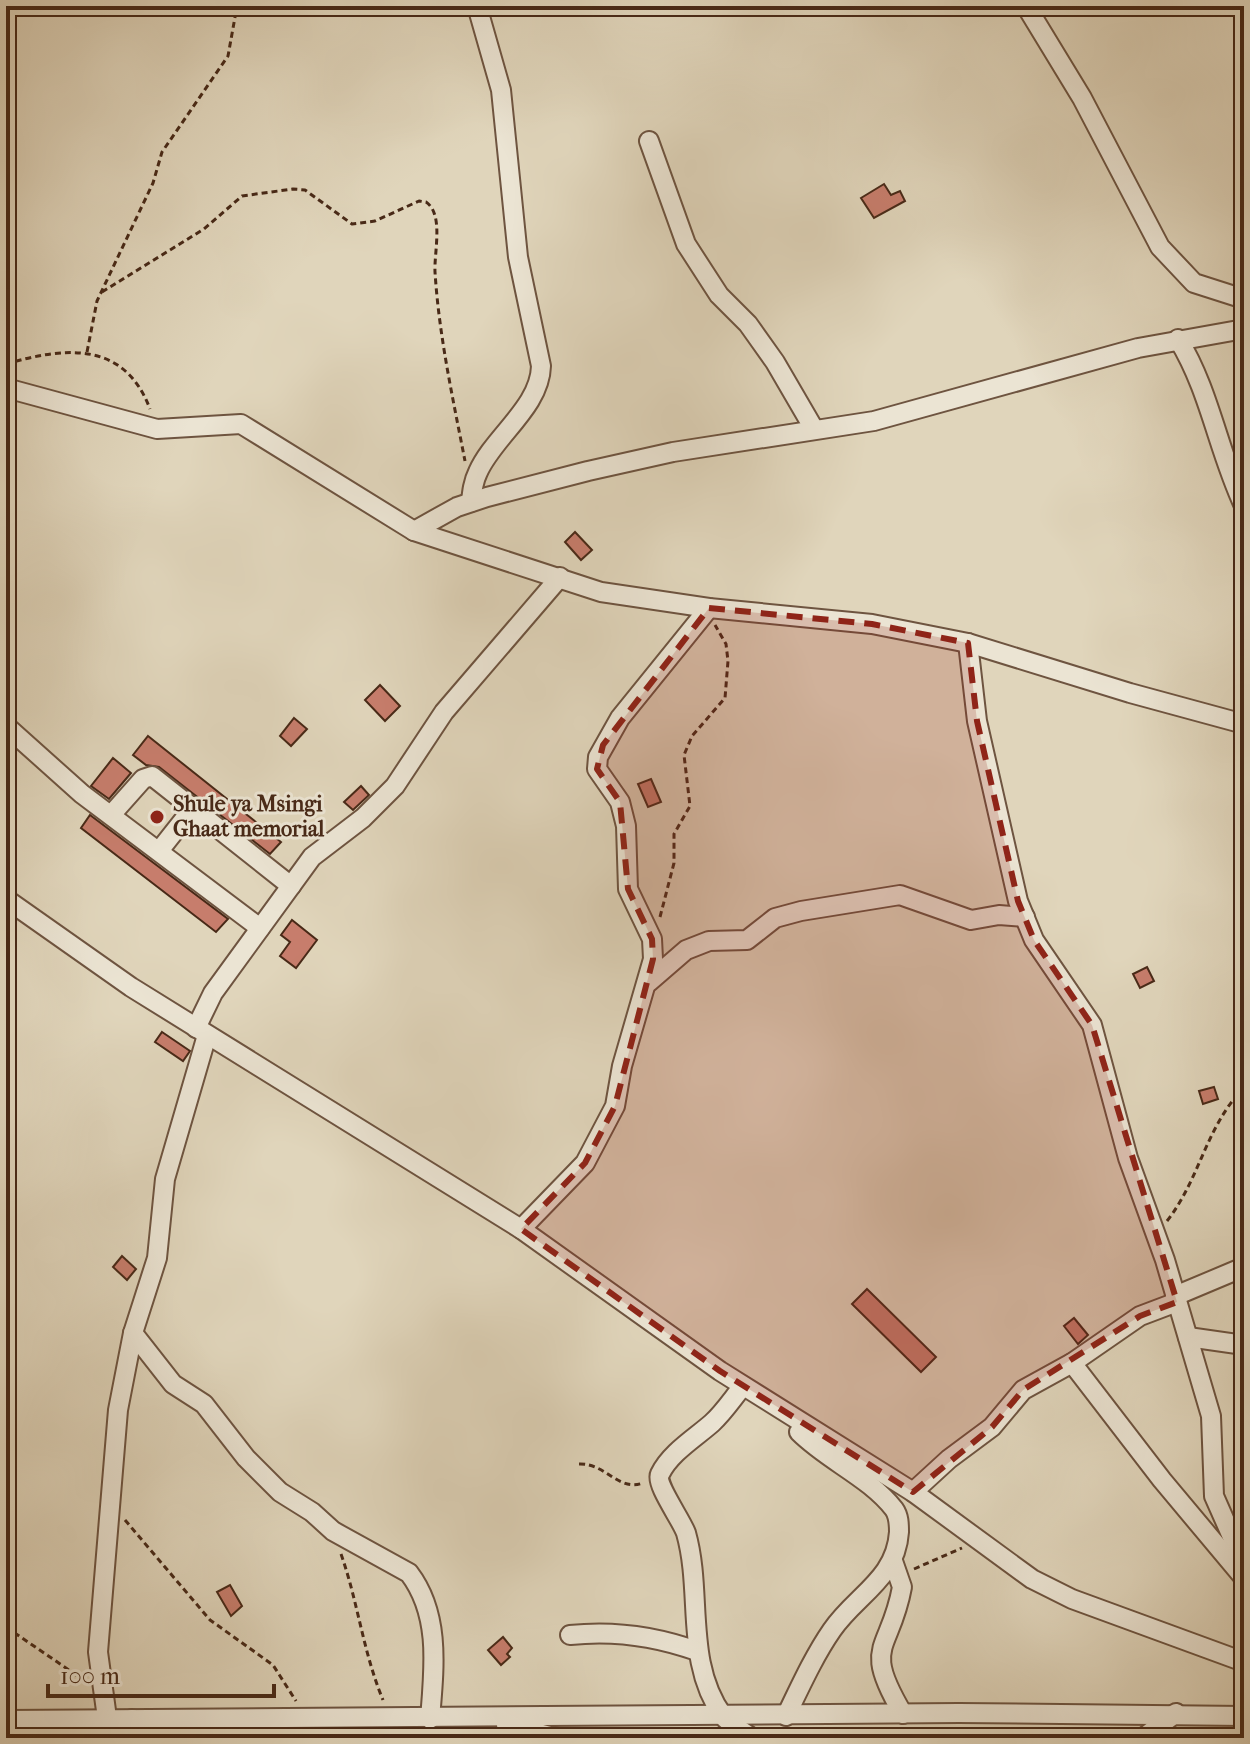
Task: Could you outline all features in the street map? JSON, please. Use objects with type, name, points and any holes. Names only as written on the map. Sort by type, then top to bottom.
[{"type":"street","points":[[472,497],[479,469],[541,379],[541,366],[518,257],[501,90],[477,6]]},
{"type":"street","points":[[1026,6],[1082,98],[1160,247],[1194,283],[1244,299]]},
{"type":"street","points":[[649,141],[686,244],[719,295],[748,324],[769,353],[814,429]]},
{"type":"street","points":[[414,531],[472,497],[673,452],[874,421],[1178,339],[1244,329]]},
{"type":"street","points":[[1178,339],[1202,383],[1217,436],[1244,506]]},
{"type":"street","points":[[6,388],[157,429],[241,424],[414,531],[601,592],[705,613],[872,624],[968,643],[1244,724]]},
{"type":"street","points":[[107,1718],[98,1652],[118,1410],[133,1333],[157,1258],[165,1179],[213,993],[312,857],[363,818],[395,786],[444,712],[560,577]]},
{"type":"street","points":[[521,1229],[585,1163],[615,1106],[622,1066],[649,982],[652,939],[628,889],[623,814],[615,790],[597,769],[598,757],[620,718],[705,613]]},
{"type":"street","points":[[968,643],[972,691],[994,805],[1025,917],[1034,940],[1092,1025],[1128,1158],[1176,1299],[1211,1416],[1214,1496],[1239,1535],[1244,1564]]},
{"type":"street","points":[[6,726],[111,815],[260,928]]},
{"type":"street","points":[[111,815],[150,775],[291,886]]},
{"type":"street","points":[[159,851],[193,808]]},
{"type":"street","points":[[649,982],[686,950],[709,941],[747,940],[775,918],[792,912],[900,895],[971,920],[999,915],[1025,917]]},
{"type":"street","points":[[6,899],[80,953],[521,1229],[778,1410],[913,1492],[991,1552],[1072,1599],[1244,1662]]},
{"type":"street","points":[[913,1492],[949,1459],[992,1427],[1023,1390],[1072,1363],[1140,1316],[1244,1267]]},
{"type":"street","points":[[133,1333],[173,1384],[204,1404],[246,1458],[280,1492],[312,1512],[333,1531],[395,1564],[417,1583],[430,1623],[434,1648],[430,1719]]},
{"type":"street","points":[[1188,1337],[1244,1345]]},
{"type":"street","points":[[1072,1363],[1162,1480],[1244,1578]]},
{"type":"street","points":[[743,1386],[714,1421],[679,1452],[659,1477],[660,1488],[680,1517],[687,1536],[698,1610],[697,1651],[702,1671],[724,1717],[743,1735]]},
{"type":"street","points":[[778,1410],[810,1442],[869,1485],[895,1511],[900,1523],[897,1569],[900,1598],[883,1636],[880,1655],[881,1671],[903,1714]]},
{"type":"street","points":[[786,1716],[832,1630],[880,1581],[897,1569]]},
{"type":"street","points":[[570,1635],[622,1633],[663,1639],[697,1651]]},
{"type":"street","points":[[1143,1738],[1176,1713]]},
{"type":"street","points":[[6,1720],[1176,1713],[1244,1716]]},
{"type":"street","points":[[480,1718],[558,1738]]},
{"type":"street","points":[[132,1719],[152,1738]]},
{"type":"path","points":[[87,352],[93,317],[102,292],[153,183],[162,152],[228,56],[237,6]]},
{"type":"path","points":[[102,292],[204,229],[242,196],[305,190],[342,220],[362,224],[395,214],[419,201],[426,202],[437,218],[435,272],[440,333],[472,497]]},
{"type":"path","points":[[6,364],[51,351],[87,352],[114,362],[133,379],[146,400],[157,429]]},
{"type":"path","points":[[652,939],[674,863],[674,834],[690,806],[684,755],[692,736],[725,698],[728,683],[726,644],[705,613]]},
{"type":"path","points":[[1155,1235],[1184,1194],[1222,1111],[1244,1087]]},
{"type":"path","points":[[579,1464],[597,1465],[632,1487],[659,1477]]},
{"type":"path","points":[[111,1505],[210,1620],[273,1665],[308,1719]]},
{"type":"path","points":[[333,1531],[356,1602],[368,1664],[391,1719]]},
{"type":"path","points":[[897,1569],[968,1547],[991,1552]]},
{"type":"path","points":[[6,1627],[103,1693]]},
{"type":"highlighted area","points":[[709,608],[872,624],[968,643],[977,721],[1018,901],[1034,940],[1092,1025],[1177,1302],[1140,1316],[1023,1390],[992,1427],[913,1492],[720,1371],[521,1229],[585,1163],[615,1106],[653,959],[652,939],[628,889],[620,802],[597,769],[603,745]]},
{"type":"building","points":[[884,184],[891,195],[900,191],[905,201],[874,218],[861,198]]},
{"type":"building","points":[[575,532],[592,550],[581,560],[565,542]]},
{"type":"building","points":[[380,685],[400,706],[385,721],[365,700]]},
{"type":"building","points":[[294,718],[307,729],[291,746],[280,736]]},
{"type":"building","points":[[148,736],[281,842],[270,854],[159,767],[146,765],[133,755]]},
{"type":"building","points":[[113,758],[131,773],[109,799],[91,786]]},
{"type":"building","points":[[651,779],[661,802],[648,807],[638,784]]},
{"type":"building","points":[[361,786],[369,795],[353,810],[344,802]]},
{"type":"building","points":[[90,815],[228,919],[216,932],[81,828]]},
{"type":"building","points":[[292,920],[317,940],[296,968],[280,956],[290,942],[281,935]]},
{"type":"building","points":[[1147,967],[1154,981],[1140,988],[1133,974]]},
{"type":"building","points":[[162,1032],[190,1051],[183,1061],[155,1042]]},
{"type":"building","points":[[1214,1087],[1218,1099],[1203,1104],[1199,1091]]},
{"type":"building","points":[[122,1256],[136,1269],[127,1280],[113,1267]]},
{"type":"building","points":[[867,1289],[936,1357],[921,1372],[852,1304]]},
{"type":"building","points":[[1074,1318],[1088,1335],[1078,1344],[1064,1326]]},
{"type":"building","points":[[230,1585],[242,1606],[231,1616],[217,1592]]},
{"type":"building","points":[[503,1637],[512,1648],[507,1654],[510,1657],[501,1665],[488,1650]]},
{"type":"place","name":"Shule ya Msingi Ghaat memorial","points":[[157,817]]}]
